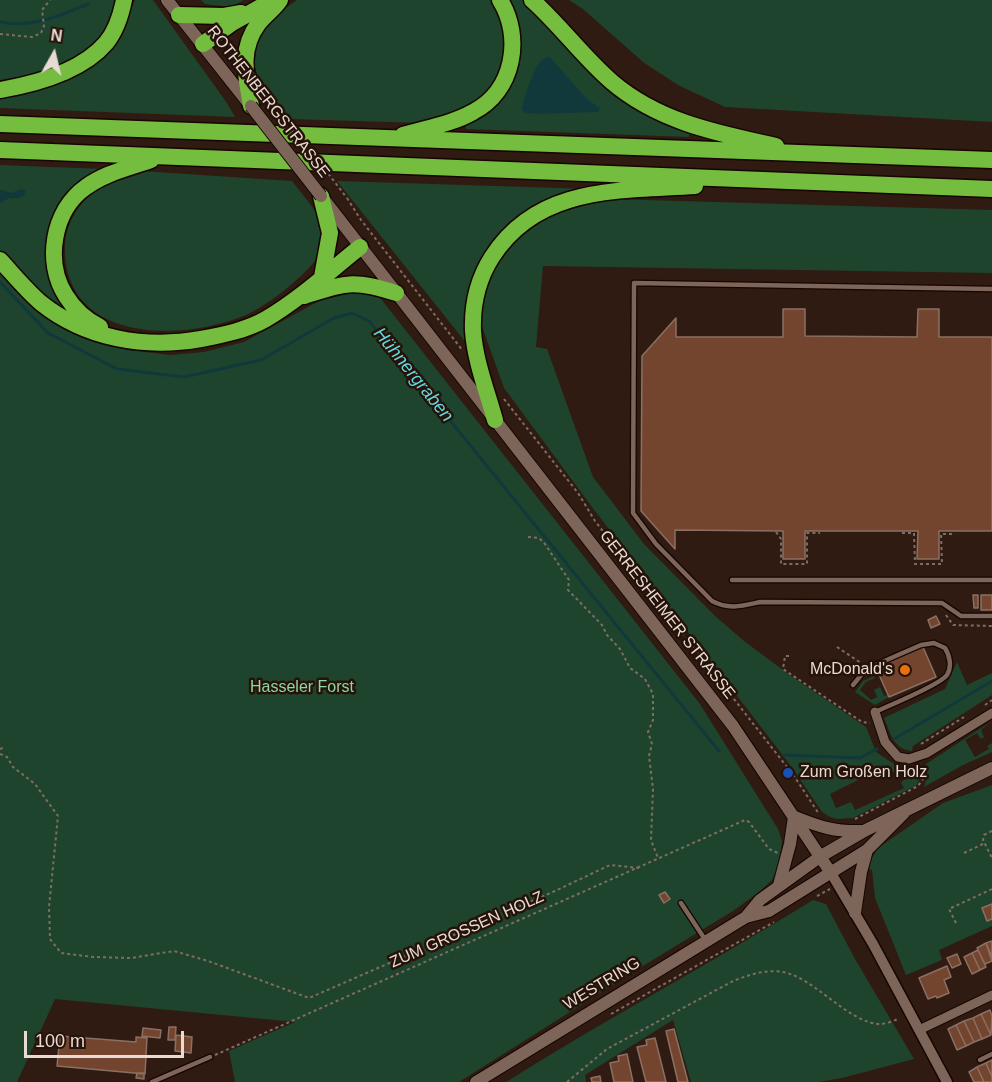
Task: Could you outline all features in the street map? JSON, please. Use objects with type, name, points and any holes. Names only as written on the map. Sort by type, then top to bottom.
[{"type":"highway","points":[[0,90],[52,75],[96,53],[107,42],[115,28],[124,0]]},
{"type":"highway","points":[[251,106],[244,67],[246,46],[258,25],[280,0]]},
{"type":"highway","points":[[387,139],[449,122],[474,112],[490,100],[504,83],[511,63],[513,45],[508,12],[500,0]]},
{"type":"highway","points":[[532,0],[588,60],[641,104],[705,130],[818,155]]},
{"type":"highway","points":[[179,15],[224,16],[266,4]]},
{"type":"highway","points":[[203,44],[221,30],[266,4]]},
{"type":"highway","points":[[0,124],[992,160]]},
{"type":"highway","points":[[0,150],[992,189]]},
{"type":"highway","points":[[118,339],[89,321],[65,295],[57,277],[54,242],[60,221],[70,203],[85,188],[104,176],[161,157]]},
{"type":"highway","points":[[495,420],[476,352],[473,331],[475,300],[488,263],[513,230],[560,201],[591,194],[781,180]]},
{"type":"highway","points":[[321,195],[330,234],[322,277]]},
{"type":"highway","points":[[0,260],[41,302],[86,330],[118,339],[158,343],[215,337],[264,320],[360,247]]},
{"type":"highway","points":[[294,299],[351,283],[374,286],[396,293]]},
{"type":"main road","name":"ROTHENBERGSTRASSE","points":[[167,0],[321,195]]},
{"type":"main road","name":"GERRESHEIMER STRASSE","points":[[321,195],[733,726],[831,873]]},
{"type":"main road","points":[[904,813],[992,768]]},
{"type":"main road","name":"WESTRING","points":[[476,1082],[746,916],[760,900],[821,856],[866,830],[904,813]]},
{"type":"main road","name":"WESTRING","points":[[746,916],[769,910],[867,850],[904,813]]},
{"type":"main road","points":[[779,885],[790,844],[794,817],[822,828],[841,831],[866,830]]},
{"type":"main road","points":[[855,913],[867,850]]},
{"type":"street","points":[[874,712],[885,742],[898,757],[909,759],[927,753],[992,713]]},
{"type":"street","name":"GERRESHEIMER STRASSE","points":[[831,873],[947,1082]]},
{"type":"street","points":[[919,1030],[992,995]]},
{"type":"lane","points":[[992,289],[634,283],[633,513],[656,544],[712,600],[722,606],[735,608],[760,602],[942,603],[961,616],[992,616]]},
{"type":"lane","points":[[732,580],[992,580]]},
{"type":"lane","points":[[853,685],[866,669],[929,643],[945,648],[950,659],[949,671],[943,679],[874,712]]},
{"type":"lane","points":[[681,903],[706,941]]},
{"type":"lane","points":[[980,1060],[992,1054]]},
{"type":"lane","points":[[152,1082],[210,1057]]},
{"type":"path","points":[[0,34],[32,37],[41,33],[44,26],[42,10],[50,0]]},
{"type":"path","name":"ROTHENBERGSTRASSE","points":[[266,93],[462,351],[476,352]]},
{"type":"path","points":[[504,399],[558,466],[596,521],[794,776],[819,814]]},
{"type":"path","points":[[776,532],[781,539],[781,564],[807,564],[807,533],[820,533]]},
{"type":"path","points":[[902,533],[915,533],[915,564],[942,564],[942,534],[955,534]]},
{"type":"path","points":[[528,537],[539,538],[545,544],[569,580],[568,590],[602,625],[607,635],[620,649],[630,668],[645,679],[653,694],[653,720],[648,732],[652,744],[649,756],[653,789],[651,840],[658,858]]},
{"type":"path","points":[[837,647],[860,662],[866,669]]},
{"type":"path","points":[[789,656],[785,656],[783,669],[862,722],[870,723]]},
{"type":"path","points":[[982,706],[992,700]]},
{"type":"path","points":[[913,749],[972,712]]},
{"type":"path","points":[[0,749],[5,747]]},
{"type":"path","points":[[0,754],[7,757],[13,767],[35,784],[58,816],[49,907],[50,939],[61,953],[130,958],[174,951],[309,998],[610,865],[639,868]]},
{"type":"path","points":[[846,822],[918,786],[925,776],[920,763]]},
{"type":"path","name":"ZUM GROSSEN HOLZ","points":[[210,1057],[745,820],[750,822],[769,849],[780,854]]},
{"type":"path","points":[[992,831],[984,835],[992,858]]},
{"type":"path","points":[[964,853],[985,843]]},
{"type":"path","points":[[949,909],[992,889]]},
{"type":"path","points":[[815,896],[822,895]]},
{"type":"path","points":[[945,903],[956,923]]},
{"type":"path","points":[[611,1014],[779,919]]},
{"type":"path","points":[[567,1082],[607,1049],[733,981],[764,971],[798,976],[837,1004],[867,1021],[881,1024],[898,1019]]},
{"type":"green space","points":[[0,0],[118,0],[107,31],[99,42],[87,51],[44,72],[0,83]]},
{"type":"green space","points":[[135,0],[153,0],[235,117],[0,108],[0,96],[53,83],[97,63],[123,28]]},
{"type":"green space","points":[[201,0],[244,0],[231,7],[205,4]]},
{"type":"green space","points":[[297,0],[492,0],[503,22],[506,45],[502,68],[483,98],[467,108],[422,123],[289,119],[263,85],[256,71],[254,59],[255,47],[267,26]]},
{"type":"green space","points":[[505,0],[526,0],[577,54],[689,131],[689,137],[466,129],[465,123],[509,81]]},
{"type":"green space","points":[[569,0],[992,0],[992,122],[725,107],[678,85],[643,62],[583,9]]},
{"type":"green space","points":[[0,165],[103,169],[53,235],[76,314],[63,314],[0,255],[0,203],[8,198],[23,197],[0,190]]},
{"type":"green space","points":[[141,171],[292,181],[320,220],[323,235],[320,250],[314,262],[304,273],[271,300],[248,314],[221,323],[191,329],[160,331],[130,327],[104,318],[83,301],[69,277],[66,235],[78,209],[98,188],[110,181]]},
{"type":"green space","points":[[337,181],[592,189],[535,207],[519,216],[489,246],[479,268],[467,344]]},
{"type":"green space","points":[[611,199],[992,210],[992,273],[543,266],[536,347],[547,349],[593,477],[644,544],[715,616],[787,673],[866,727],[876,752],[900,768],[894,773],[888,765],[830,794],[836,808],[851,802],[855,810],[904,788],[901,783],[913,770],[920,771],[921,776],[917,785],[853,818],[837,819],[822,812],[791,766],[595,511],[504,388],[480,321],[486,288],[498,261],[513,240],[537,219],[570,205]]},
{"type":"green space","name":"Hasseler Forst","points":[[0,270],[60,322],[100,343],[128,350],[170,355],[204,352],[244,342],[341,289],[373,292],[381,299],[700,704],[778,829],[782,841],[778,868],[772,880],[733,911],[459,1082],[235,1082],[229,1051],[295,1022],[55,999],[17,1082],[0,1082]]},
{"type":"green space","points":[[957,662],[967,685],[992,673],[992,695],[913,746],[912,751],[901,747],[891,734],[884,718],[945,689]]},
{"type":"green space","points":[[874,676],[875,678],[866,682],[860,690],[871,700],[877,697],[874,690],[880,687],[884,696],[888,695],[889,697],[875,705],[855,692],[863,681]]},
{"type":"green space","points":[[992,721],[981,730],[984,737],[981,739],[977,733],[965,740],[975,757],[989,749],[987,746],[992,743],[992,752],[924,787],[927,778],[926,764]]},
{"type":"green space","points":[[992,785],[992,926],[939,950],[942,960],[906,975],[875,898],[872,870],[866,868],[878,848],[943,803]]},
{"type":"green space","points":[[813,900],[826,904],[855,959],[914,1059],[818,1082],[691,1082],[673,1020],[585,1075],[586,1082],[506,1082],[582,1035]]},
{"type":"water","points":[[549,56],[587,99],[600,108],[598,112],[541,114],[526,113],[522,110],[535,69]]},
{"type":"water","points":[[21,189],[26,191],[23,197],[8,198],[0,203],[0,190],[11,193]]},
{"type":"building","points":[[783,309],[805,309],[805,336],[917,337],[918,309],[939,309],[939,337],[992,337],[992,531],[939,531],[939,559],[917,559],[918,531],[805,531],[805,559],[783,559],[783,531],[675,530],[675,549],[641,511],[642,356],[676,318],[676,337],[783,337]]},
{"type":"building","points":[[973,595],[978,595],[978,608],[974,608]]},
{"type":"building","points":[[981,595],[992,595],[992,610],[981,610]]},
{"type":"building","points":[[936,616],[940,624],[931,628],[928,620]]},
{"type":"building","name":"McDonald's","points":[[923,647],[936,677],[889,697],[876,668]]},
{"type":"building","points":[[665,892],[670,899],[664,903],[659,895]]},
{"type":"building","points":[[992,904],[992,919],[987,921],[982,908]]},
{"type":"building","points":[[992,941],[992,957],[986,943]]},
{"type":"building","points":[[986,943],[992,961],[985,964],[977,948]]},
{"type":"building","points":[[978,950],[986,967],[980,970],[972,953]]},
{"type":"building","points":[[972,953],[980,970],[972,974],[964,957]]},
{"type":"building","points":[[957,954],[961,964],[952,968],[947,958]]},
{"type":"building","points":[[947,966],[951,977],[944,980],[949,993],[928,999],[919,978]]},
{"type":"building","points":[[990,1010],[992,1016],[991,1035],[981,1014]]},
{"type":"building","points":[[981,1014],[991,1035],[982,1039],[973,1018]]},
{"type":"building","points":[[973,1018],[982,1039],[974,1042],[964,1021]]},
{"type":"building","points":[[964,1021],[974,1042],[966,1046],[956,1025]]},
{"type":"building","points":[[956,1025],[966,1046],[957,1050],[948,1029]]},
{"type":"building","points":[[169,1027],[176,1027],[175,1040],[168,1040]]},
{"type":"building","points":[[143,1028],[161,1030],[160,1038],[142,1036]]},
{"type":"building","points":[[674,1029],[688,1082],[678,1082],[666,1031]]},
{"type":"building","points":[[176,1035],[192,1037],[191,1053],[175,1051]]},
{"type":"building","points":[[60,1036],[136,1042],[136,1037],[147,1038],[145,1074],[57,1066]]},
{"type":"building","points":[[655,1038],[666,1082],[646,1082],[637,1047],[647,1045],[646,1040]]},
{"type":"building","points":[[627,1054],[633,1082],[614,1082],[610,1063],[619,1061],[618,1056]]},
{"type":"building","points":[[992,1060],[992,1077],[986,1063]]},
{"type":"building","points":[[986,1063],[992,1082],[984,1082],[977,1067]]},
{"type":"building","points":[[977,1067],[984,1082],[974,1082],[969,1072]]},
{"type":"building","points":[[137,1073],[144,1073],[144,1079],[136,1078]]},
{"type":"building","points":[[600,1076],[601,1082],[592,1082],[591,1078]]},
{"type":"waterway","points":[[0,22],[11,24],[34,22],[88,4]]},
{"type":"waterway","name":"Hühnergraben","points":[[0,282],[48,333],[117,369],[184,377],[261,360],[334,318],[352,313],[369,321],[719,751]]},
{"type":"waterway","name":"Hühnergraben","points":[[894,739],[992,681]]},
{"type":"waterway","name":"Hühnergraben","points":[[783,755],[860,758],[877,749]]},
{"type":"place","name":"McDonald's","points":[[905,670]]},
{"type":"place","name":"Zum Großen Holz","points":[[788,773]]}]
